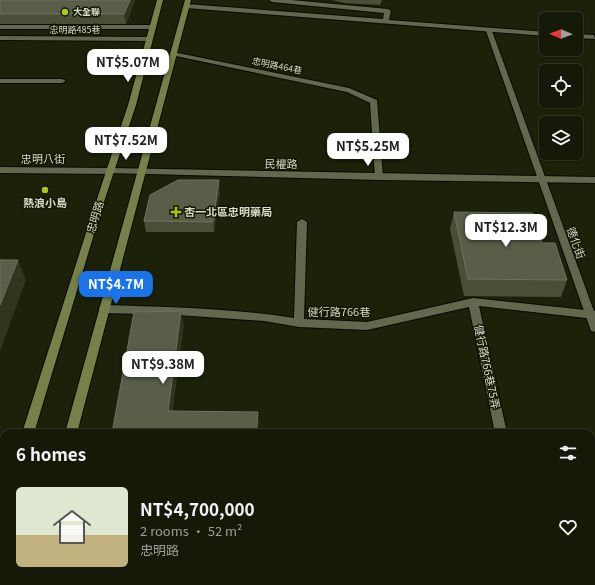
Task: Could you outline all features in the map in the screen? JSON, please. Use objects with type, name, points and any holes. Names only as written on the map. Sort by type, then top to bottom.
[{"type":"main road","name":"忠明路","points":[[29,429],[97,211],[132,105],[160,0]]},
{"type":"main road","points":[[72,429],[187,3]]},
{"type":"street","points":[[272,0],[389,8],[385,22]]},
{"type":"street","points":[[187,3],[385,22],[539,34]]},
{"type":"street","points":[[0,27],[153,27]]},
{"type":"street","name":"德化街","points":[[489,31],[541,179],[593,315],[595,328]]},
{"type":"street","points":[[583,37],[595,38]]},
{"type":"street","name":"忠明路485巷","points":[[0,38],[149,39]]},
{"type":"street","name":"忠明路464巷","points":[[173,54],[349,90],[374,102],[379,177]]},
{"type":"street","points":[[0,81],[62,82]]},
{"type":"street","name":"忠明八街","points":[[0,170],[110,171]]},
{"type":"street","name":"民權路","points":[[110,171],[595,180]]},
{"type":"street","points":[[299,324],[302,222]]},
{"type":"street","name":"健行路766巷","points":[[104,309],[178,311],[264,317],[299,324],[367,326],[474,302],[593,315]]},
{"type":"street","name":"健行路766巷75弄","points":[[474,302],[499,429]]},
{"type":"building","points":[[0,0],[130,0],[124,14],[0,14]]},
{"type":"building","points":[[178,180],[219,180],[213,222],[144,221],[150,195]]},
{"type":"building","points":[[454,212],[533,213],[542,243],[555,243],[567,280],[468,279]]},
{"type":"building","points":[[0,260],[18,260],[0,305]]},
{"type":"building","points":[[181,311],[168,411],[258,412],[256,429],[113,429],[134,312]]},
{"type":"place","name":"大全聯","points":[[65,12]]},
{"type":"place","name":"熱浪小島","points":[[45,190]]},
{"type":"place","name":"杏一北區忠明藥局","points":[[176,212]]}]
